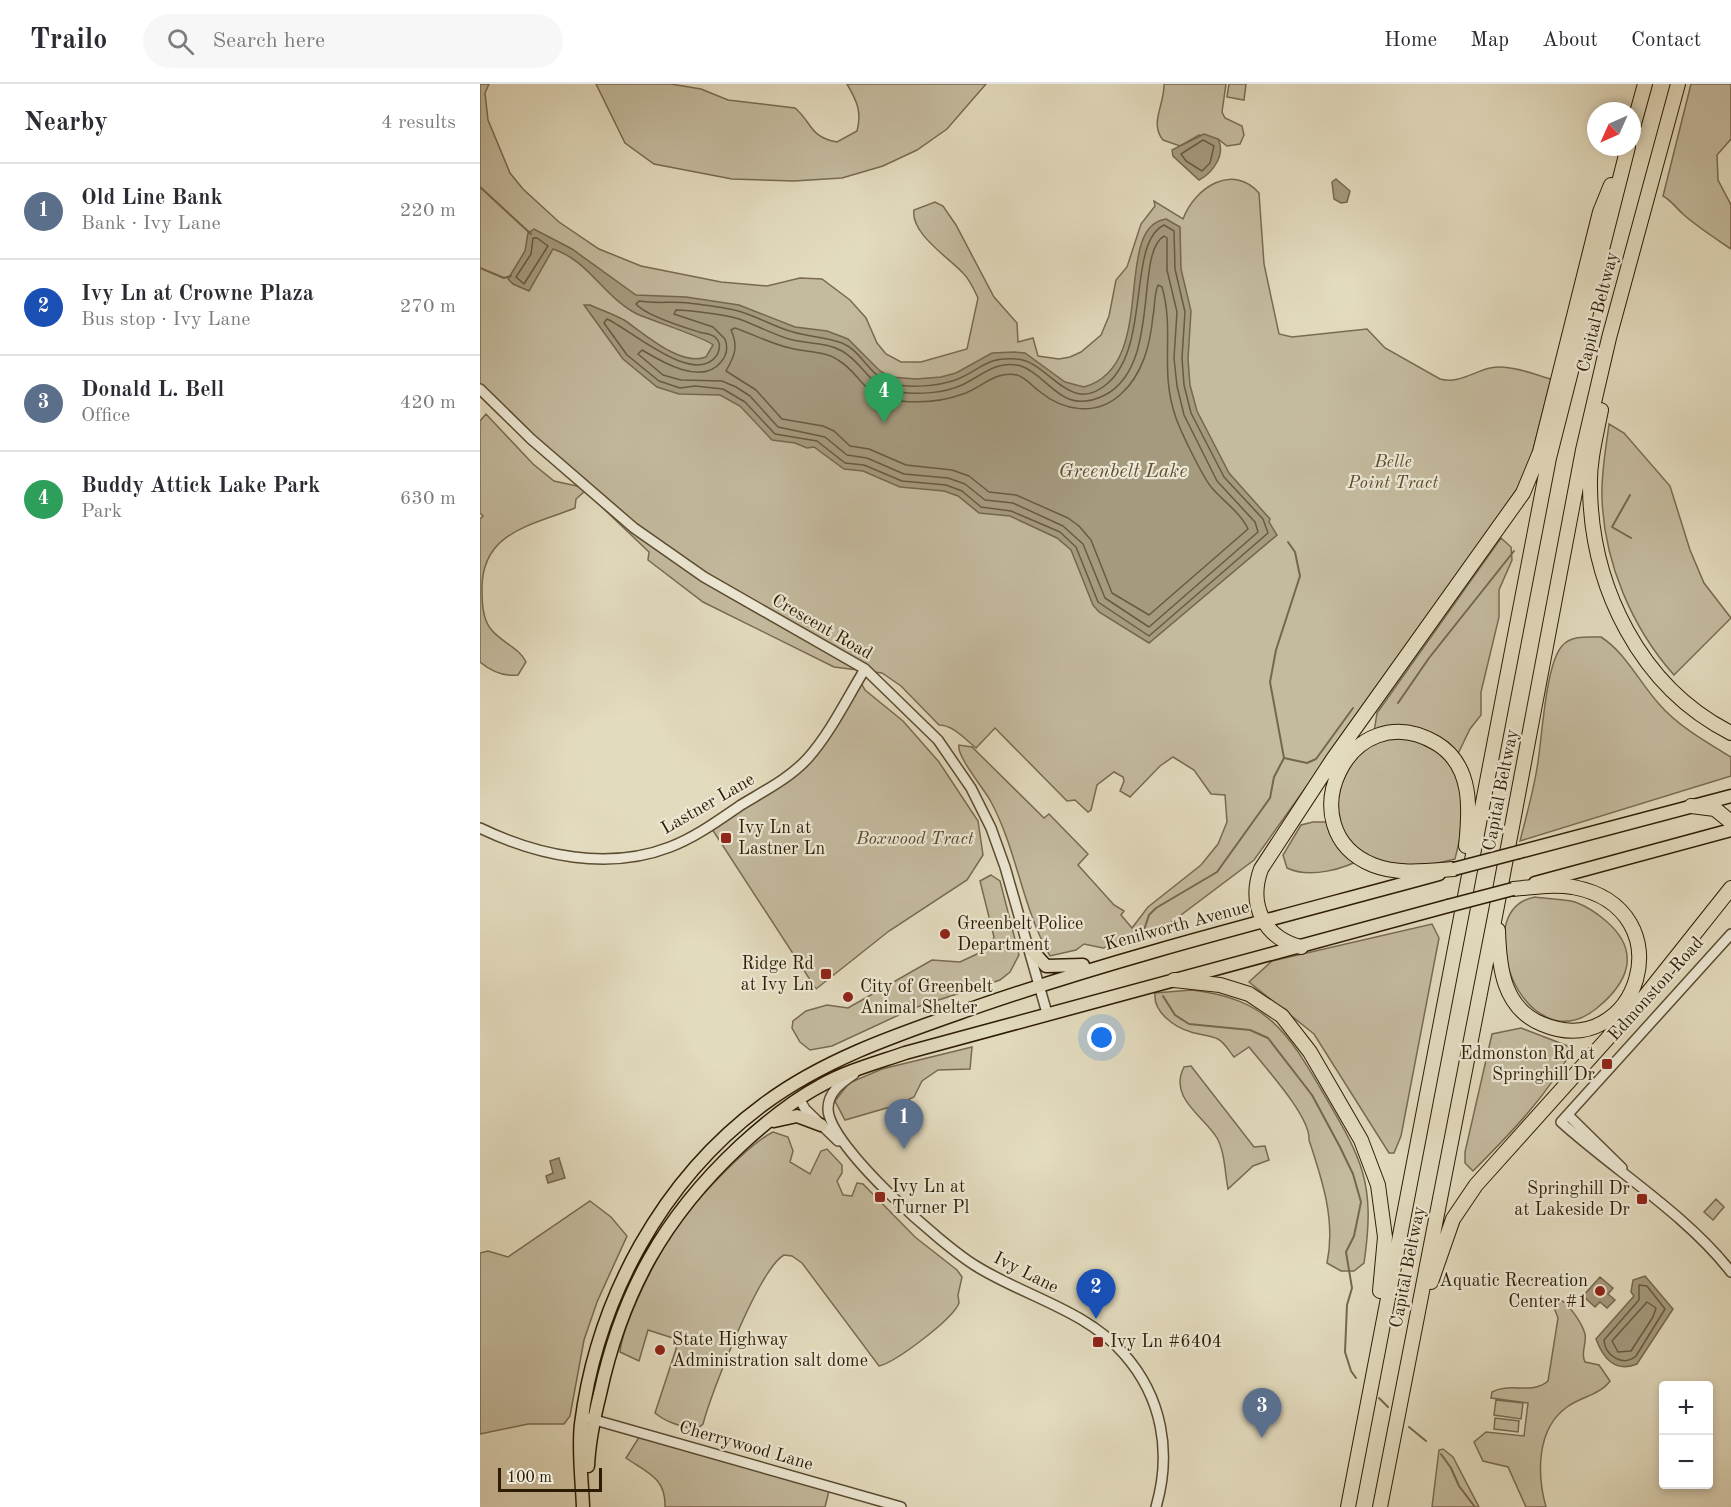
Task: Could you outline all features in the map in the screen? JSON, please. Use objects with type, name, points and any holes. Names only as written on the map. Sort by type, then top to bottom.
[{"type":"highway","points":[[1640,102],[1645,84]]},
{"type":"highway","name":"Capital Beltway","points":[[1380,1507],[1583,450],[1628,265],[1678,84]]},
{"type":"highway","points":[[1301,948],[1276,938],[1263,922],[1257,902],[1257,886],[1266,859],[1333,759],[1523,493],[1540,452],[1600,212],[1623,156]]},
{"type":"highway","name":"Capital Beltway","points":[[1348,1507],[1549,458],[1625,156]]},
{"type":"highway","points":[[1628,265],[1592,463],[1591,516],[1600,567],[1618,614],[1649,664],[1689,706],[1731,733]]},
{"type":"highway","points":[[1454,869],[1387,869],[1360,858],[1346,844],[1335,824],[1331,801],[1337,773],[1351,752],[1372,738],[1384,734],[1414,734],[1441,746],[1460,767],[1468,794],[1469,820],[1458,933]]},
{"type":"highway","points":[[1691,806],[1715,809],[1731,822]]},
{"type":"highway","points":[[1497,906],[1502,978],[1509,994],[1526,1014],[1550,1027],[1578,1029],[1604,1021],[1624,1005],[1637,981],[1641,954],[1633,928],[1617,906],[1605,898],[1572,887],[1552,885],[1513,889]]},
{"type":"highway","points":[[1407,1361],[1441,1249],[1462,1205],[1489,1169],[1642,1000],[1731,888]]},
{"type":"highway","points":[[1174,980],[1206,982],[1233,988],[1259,1000],[1282,1016],[1310,1052],[1368,1154],[1381,1201],[1385,1237],[1370,1389]]},
{"type":"main road","name":"Kenilworth Avenue","points":[[588,1418],[595,1358],[615,1298],[636,1253],[670,1198],[709,1152],[745,1119],[781,1092],[819,1071],[885,1040],[1038,984],[1111,962],[1731,796]]},
{"type":"main road","points":[[585,1507],[588,1418],[625,1307],[657,1243],[679,1210],[704,1182],[765,1125],[799,1098],[833,1079],[905,1053],[1047,1013],[1301,948],[1731,830]]},
{"type":"main road","points":[[1027,945],[1040,962],[1050,967],[1111,962]]},
{"type":"main road","points":[[799,1098],[803,1087],[819,1071]]},
{"type":"main road","points":[[765,1125],[782,1118],[797,1116],[821,1125]]},
{"type":"street","name":"Crescent Road","points":[[480,389],[576,479],[661,548],[712,582],[865,669],[938,740],[970,788],[997,845],[1047,1013]]},
{"type":"street","name":"Lastner Lane","points":[[480,828],[522,845],[594,859],[634,857],[672,846],[710,826],[800,766],[815,749],[865,669]]},
{"type":"street","name":"Edmonston Road","points":[[1731,934],[1564,1118],[1605,1149],[1627,1175],[1713,1252],[1731,1272]]},
{"type":"street","name":"Ivy Lane","points":[[852,1152],[833,1127],[828,1107],[836,1089],[861,1069]]},
{"type":"street","name":"Ivy Lane","points":[[799,1098],[821,1125],[852,1152],[918,1222],[946,1246],[987,1273],[1093,1326],[1124,1353],[1139,1373],[1152,1397],[1163,1432],[1165,1460],[1156,1507]]},
{"type":"street","name":"Cherrywood Lane","points":[[588,1418],[901,1507]]},
{"type":"green space","name":"Belle Point Tract","points":[[480,84],[489,84],[485,93],[488,120],[510,173],[523,189],[559,222],[599,249],[641,266],[721,282],[767,286],[800,278],[822,279],[850,300],[866,318],[877,343],[886,354],[901,362],[921,362],[967,349],[978,298],[965,276],[924,236],[914,219],[914,210],[935,202],[943,206],[956,225],[994,297],[1017,323],[1018,342],[1033,338],[1038,356],[1059,359],[1081,352],[1101,335],[1109,316],[1116,280],[1127,267],[1141,224],[1155,206],[1154,201],[1183,219],[1196,197],[1205,189],[1227,180],[1238,180],[1249,184],[1259,193],[1264,264],[1279,334],[1292,337],[1367,329],[1385,348],[1440,379],[1459,379],[1490,368],[1505,367],[1551,379],[1531,458],[1517,491],[1254,860],[1153,936],[1142,939],[1132,934],[1130,941],[1103,948],[1084,944],[1076,950],[1050,956],[1040,938],[999,819],[990,800],[966,764],[959,745],[972,747],[1044,818],[1049,814],[1088,854],[1078,865],[1114,905],[1124,911],[1121,915],[1132,928],[1148,907],[1201,865],[1218,844],[1227,822],[1225,795],[1211,794],[1194,770],[1173,757],[1160,766],[1130,797],[1120,791],[1124,781],[1123,777],[1114,772],[1097,785],[1091,810],[1088,812],[1075,800],[1067,801],[995,728],[976,748],[954,730],[939,725],[901,686],[882,673],[834,667],[703,602],[648,560],[649,552],[585,491],[576,499],[575,508],[513,533],[491,554],[484,569],[482,588],[485,619],[494,633],[519,652],[526,662],[518,675],[507,675],[498,673],[480,662],[480,519],[483,516],[480,513],[480,421],[486,414],[533,464],[554,481],[581,487],[480,388]]},
{"type":"green space","points":[[596,84],[671,84],[701,89],[728,100],[795,108],[816,133],[837,142],[857,131],[858,107],[847,84],[986,84],[947,129],[917,150],[883,166],[842,178],[794,181],[732,179],[654,164],[625,143]]},
{"type":"green space","points":[[1164,84],[1226,84],[1222,112],[1225,118],[1242,126],[1244,135],[1240,144],[1227,146],[1218,139],[1199,135],[1180,146],[1163,140],[1159,134],[1157,120]]},
{"type":"green space","points":[[1229,84],[1246,84],[1244,100],[1227,97]]},
{"type":"green space","points":[[1691,84],[1731,84],[1731,139],[1717,155],[1718,180],[1731,205],[1731,249],[1695,224],[1663,196]]},
{"type":"green space","points":[[1609,424],[1624,433],[1670,486],[1690,550],[1704,583],[1731,618],[1674,675],[1645,637],[1633,615],[1623,593],[1608,546],[1602,489]]},
{"type":"green space","points":[[1501,538],[1511,547],[1512,560],[1499,590],[1499,617],[1481,692],[1481,715],[1470,729],[1453,764],[1463,796],[1460,838],[1455,859],[1410,866],[1365,857],[1338,869],[1317,873],[1306,873],[1287,868],[1283,855],[1301,825],[1313,822],[1338,822],[1338,798],[1343,778],[1354,761],[1372,745],[1377,713]]},
{"type":"green space","points":[[1580,637],[1601,637],[1618,651],[1667,712],[1693,733],[1731,757],[1731,776],[1520,841],[1535,777],[1548,686],[1556,656],[1562,646],[1570,640]]},
{"type":"green space","name":"Boxwood Tract","points":[[859,679],[865,690],[903,721],[939,762],[978,821],[983,855],[967,880],[889,931],[816,989],[710,826],[800,766]]},
{"type":"green space","points":[[991,875],[1000,881],[1019,955],[1010,972],[1000,980],[914,1008],[832,1046],[810,1050],[800,1042],[792,1028],[793,1021],[806,1011],[827,1005],[848,1008],[932,960],[960,962],[977,954],[991,943],[994,937],[980,881]]},
{"type":"green space","points":[[1535,897],[1570,901],[1583,906],[1606,921],[1617,932],[1624,944],[1627,966],[1617,988],[1597,1008],[1571,1021],[1547,1017],[1527,1002],[1513,980],[1505,953],[1505,928],[1515,908]]},
{"type":"green space","points":[[1432,924],[1439,938],[1401,1136],[1394,1153],[1389,1153],[1314,1034],[1249,982],[1272,961]]},
{"type":"green space","points":[[1192,990],[1218,994],[1239,1001],[1272,1021],[1297,1051],[1336,1115],[1356,1154],[1367,1191],[1368,1212],[1364,1263],[1354,1271],[1341,1271],[1327,1263],[1330,1232],[1323,1185],[1308,1130],[1295,1105],[1249,1047],[1234,1057],[1218,1039],[1178,1026],[1166,1018],[1157,1006],[1155,993]]},
{"type":"green space","points":[[1521,1028],[1573,1048],[1540,1098],[1473,1171],[1465,1163],[1465,1152],[1492,1034]]},
{"type":"green space","points":[[972,1047],[970,1069],[938,1070],[922,1081],[914,1097],[897,1105],[845,1120],[835,1101],[849,1083],[882,1069]]},
{"type":"green space","points":[[1191,1066],[1254,1147],[1265,1146],[1269,1160],[1253,1166],[1228,1189],[1220,1144],[1190,1106],[1181,1088],[1180,1078],[1184,1067]]},
{"type":"green space","points":[[773,1132],[788,1137],[793,1151],[790,1162],[810,1174],[821,1151],[827,1149],[842,1165],[842,1173],[837,1181],[843,1195],[852,1196],[857,1183],[863,1184],[915,1237],[957,1270],[962,1277],[958,1295],[959,1303],[946,1319],[923,1339],[898,1357],[879,1366],[802,1263],[792,1256],[784,1255],[774,1265],[749,1306],[703,1424],[696,1430],[680,1426],[655,1413],[679,1340],[648,1330],[639,1361],[620,1352],[628,1323],[661,1252],[677,1226],[722,1175],[750,1149]]},
{"type":"green space","points":[[1716,1199],[1724,1207],[1713,1220],[1704,1212]]},
{"type":"green space","points":[[590,1201],[611,1217],[627,1236],[597,1302],[584,1340],[570,1416],[564,1424],[528,1424],[480,1434],[480,1253],[488,1251],[508,1257]]},
{"type":"green space","points":[[1556,1298],[1569,1307],[1583,1329],[1585,1362],[1599,1365],[1610,1381],[1601,1390],[1567,1407],[1549,1427],[1544,1440],[1541,1467],[1546,1507],[1526,1507],[1508,1467],[1483,1461],[1474,1442],[1486,1432],[1524,1436],[1528,1403],[1491,1398],[1492,1392],[1506,1388],[1535,1387],[1548,1381],[1558,1318],[1553,1305]]},
{"type":"green space","points":[[1496,1400],[1523,1403],[1521,1419],[1494,1415]]},
{"type":"green space","points":[[1495,1418],[1519,1421],[1518,1432],[1494,1429]]},
{"type":"green space","points":[[641,1434],[830,1487],[825,1507],[665,1507],[665,1497],[659,1483],[648,1472],[626,1458]]},
{"type":"green space","points":[[1443,1449],[1453,1457],[1479,1507],[1432,1507],[1439,1450]]},
{"type":"water","points":[[1204,134],[1218,139],[1220,151],[1213,168],[1199,180],[1173,156],[1172,150]]},
{"type":"water","points":[[1336,179],[1350,191],[1347,202],[1341,203],[1334,199],[1332,182]]},
{"type":"water","name":"Greenbelt Lake","points":[[1166,219],[1180,227],[1181,269],[1191,311],[1188,359],[1190,385],[1197,411],[1229,473],[1270,519],[1269,522],[1277,535],[1149,643],[1099,612],[1093,605],[1071,550],[1057,538],[1010,516],[979,513],[958,496],[944,491],[900,487],[863,471],[844,469],[814,447],[807,448],[795,443],[772,440],[740,406],[720,395],[679,394],[657,387],[623,359],[584,305],[590,305],[624,320],[663,347],[685,357],[696,359],[706,357],[713,345],[701,338],[637,314],[615,299],[587,270],[565,254],[553,249],[529,291],[513,284],[508,279],[525,251],[528,233],[534,229],[572,249],[636,295],[686,297],[739,305],[795,327],[827,331],[848,339],[880,371],[891,377],[916,379],[941,377],[956,373],[992,353],[1014,352],[1025,353],[1065,382],[1084,387],[1107,374],[1121,353],[1129,327],[1141,246],[1150,228]]},
{"type":"water","points":[[559,1158],[565,1178],[548,1183],[546,1176],[553,1173],[550,1161]]},
{"type":"water","points":[[1645,1276],[1673,1309],[1637,1364],[1622,1367],[1606,1358],[1596,1339],[1634,1296],[1631,1292],[1633,1280]]},
{"type":"water","name":"Aquatic Recreation Center #1","points":[[1600,1277],[1613,1288],[1608,1294],[1615,1300],[1607,1308],[1600,1302],[1595,1307],[1583,1296]]},
{"type":"waterway","points":[[480,187],[531,234]]},
{"type":"waterway","points":[[480,268],[504,278],[511,276]]},
{"type":"waterway","points":[[1630,495],[1612,527],[1631,538]]},
{"type":"waterway","points":[[1144,930],[1149,915],[1156,908],[1217,872],[1270,798],[1274,777],[1284,758],[1270,682],[1276,650],[1300,576],[1295,552],[1288,542]]},
{"type":"waterway","points":[[1398,703],[1429,658],[1514,551]]},
{"type":"waterway","points":[[1284,758],[1307,763],[1316,759],[1353,708]]},
{"type":"waterway","points":[[1163,996],[1175,1015],[1189,1024],[1250,1030],[1268,1038],[1312,1095],[1340,1147],[1353,1174],[1361,1202],[1354,1236],[1346,1252],[1352,1288],[1347,1305],[1345,1352],[1351,1371],[1356,1378]]},
{"type":"waterway","points":[[1379,1398],[1388,1407]]},
{"type":"waterway","points":[[1409,1427],[1426,1441]]},
{"type":"waterway","points":[[1441,1454],[1451,1468],[1459,1486],[1475,1507]]},
{"type":"place","name":"Buddy Attick Lake Park","points":[[884,423]]},
{"type":"place","name":"Ivy Ln at Lastner Ln","points":[[726,838]]},
{"type":"place","name":"Greenbelt Police Department","points":[[945,934]]},
{"type":"place","name":"Ridge Rd at Ivy Ln","points":[[826,974]]},
{"type":"place","name":"City of Greenbelt Animal Shelter","points":[[848,997]]},
{"type":"place","name":"Edmonston Rd at Springhill Dr","points":[[1607,1064]]},
{"type":"place","name":"Old Line Bank","points":[[904,1149]]},
{"type":"place","name":"Ivy Ln at Turner Pl","points":[[880,1197]]},
{"type":"place","name":"Springhill Dr at Lakeside Dr","points":[[1642,1199]]},
{"type":"place","name":"Aquatic Recreation Center #1","points":[[1600,1291]]},
{"type":"place","name":"Ivy Ln at Crowne Plaza","points":[[1096,1319]]},
{"type":"place","name":"Ivy Ln #6404","points":[[1098,1342]]},
{"type":"place","name":"State Highway Administration salt dome","points":[[660,1350]]},
{"type":"place","name":"Donald L. Bell","points":[[1262,1438]]}]
